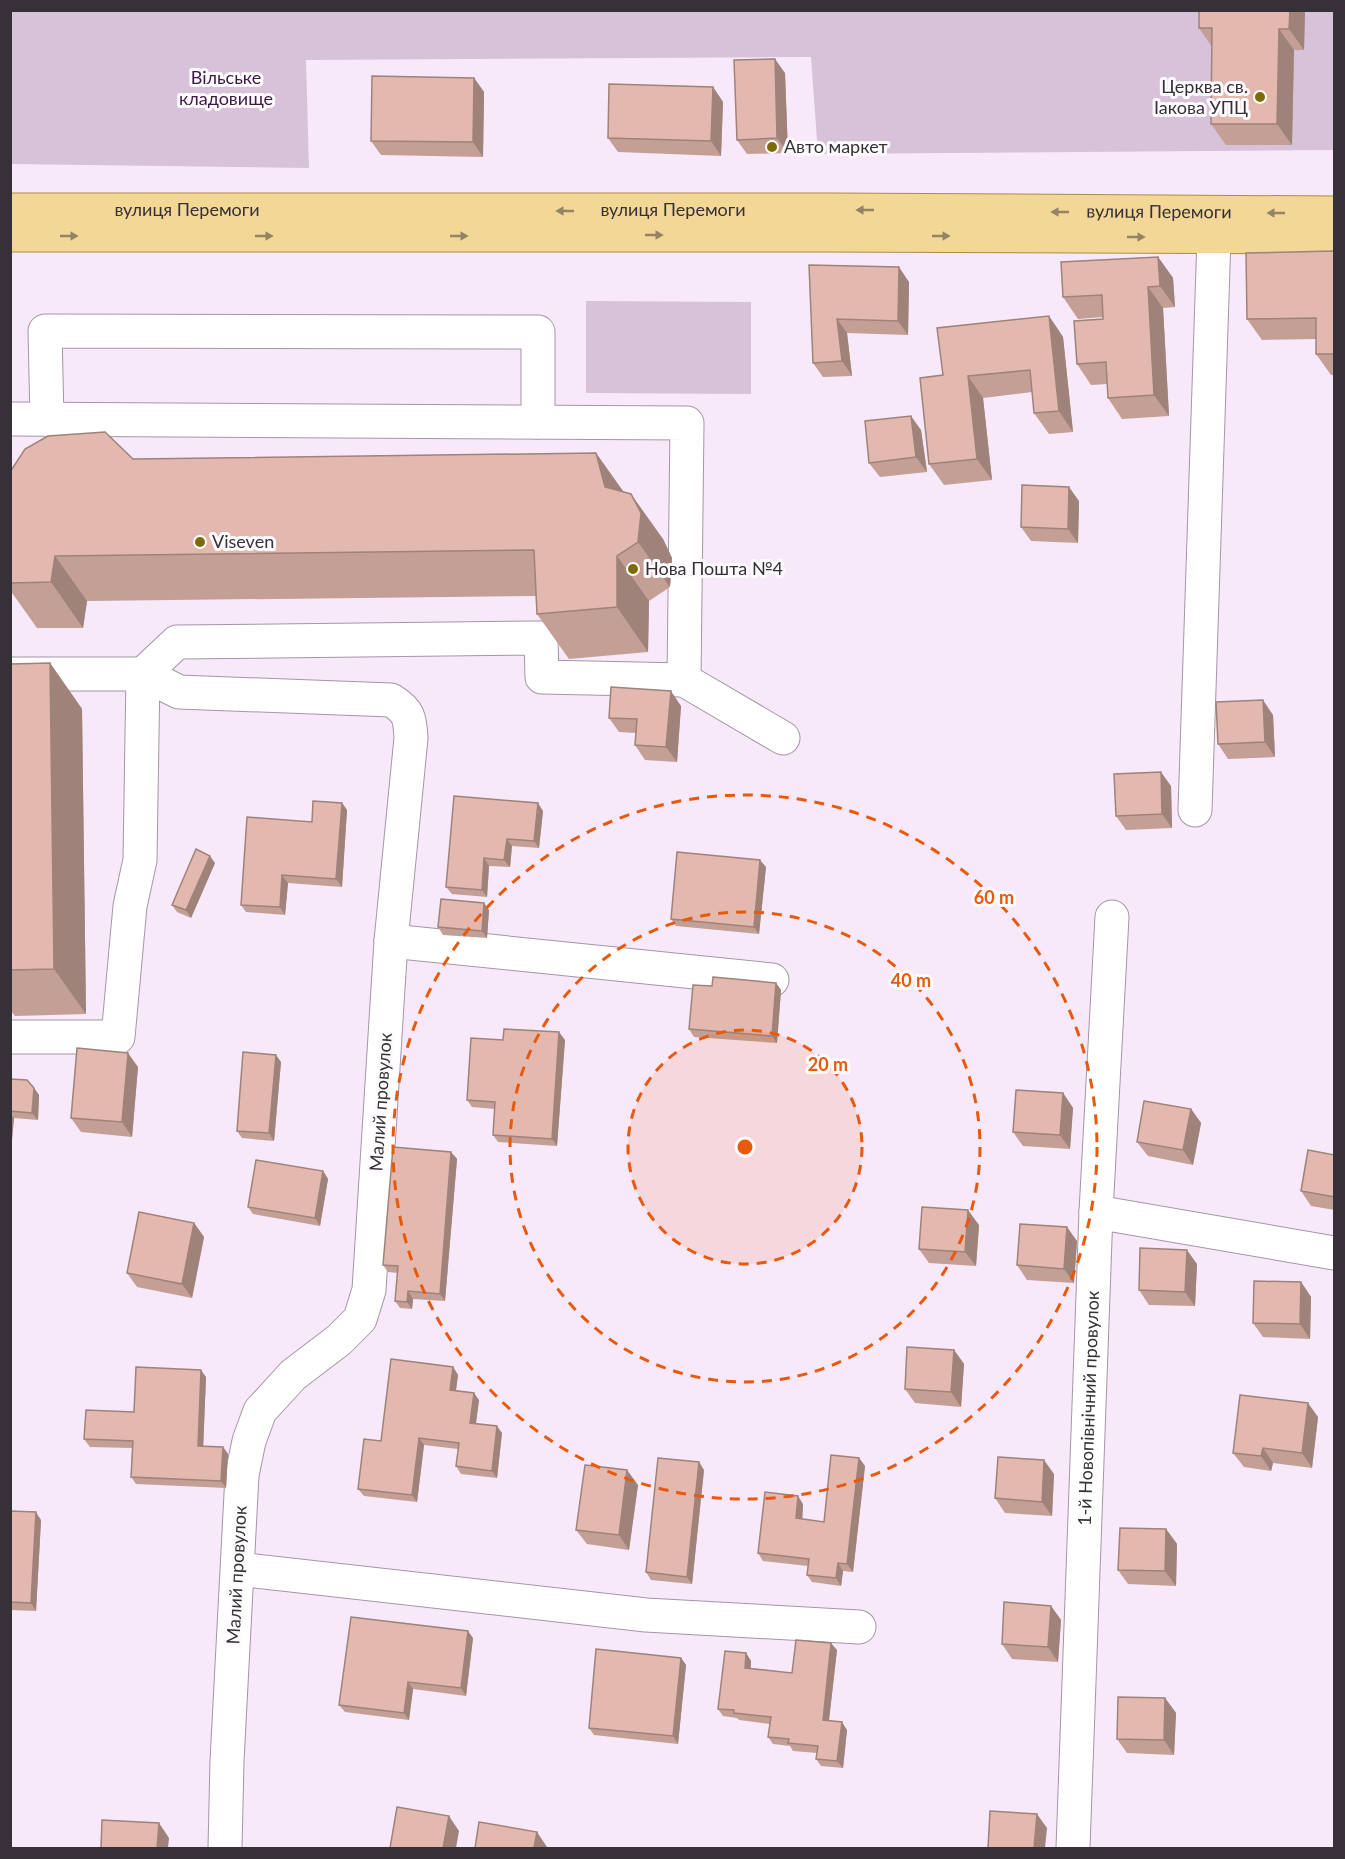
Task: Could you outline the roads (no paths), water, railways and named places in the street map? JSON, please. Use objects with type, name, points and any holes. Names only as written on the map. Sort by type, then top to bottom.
[{"type":"main road","name":"вулиця Перемоги","points":[[10,210],[318,212],[831,210],[1335,213]]},
{"type":"main road","name":"вулиця Перемоги","points":[[10,236],[1335,237]]},
{"type":"street","points":[[1195,810],[1214,237]]},
{"type":"street","points":[[47,419],[45,331],[538,332],[538,422]]},
{"type":"street","points":[[10,419],[687,423],[684,680]]},
{"type":"street","points":[[10,1037],[118,1036],[130,906],[140,860],[143,675],[177,642],[542,638],[542,677],[684,680],[783,738]]},
{"type":"street","name":"Малий провулок","points":[[10,674],[143,675],[178,692],[391,700],[403,707],[410,720],[411,738],[391,941],[369,1290],[360,1319],[339,1340],[293,1375],[260,1411],[249,1441],[242,1475],[227,1761],[225,1848]]},
{"type":"street","name":"1-й Новопівнічний провулок","points":[[1073,1848],[1096,1212],[1112,917]]},
{"type":"street","points":[[391,941],[771,980]]},
{"type":"street","points":[[1096,1212],[1335,1253]]},
{"type":"street","points":[[238,1569],[646,1615],[859,1627]]},
{"type":"place","name":"Церква св. Іакова УПЦ","points":[[1260,97]]},
{"type":"place","name":"Авто маркет","points":[[772,147]]},
{"type":"place","name":"Viseven","points":[[200,542]]},
{"type":"place","name":"Нова Пошта №4","points":[[633,569]]},
{"type":"park label","name":"Вільське кладовище","points":[[226,88]]}]
